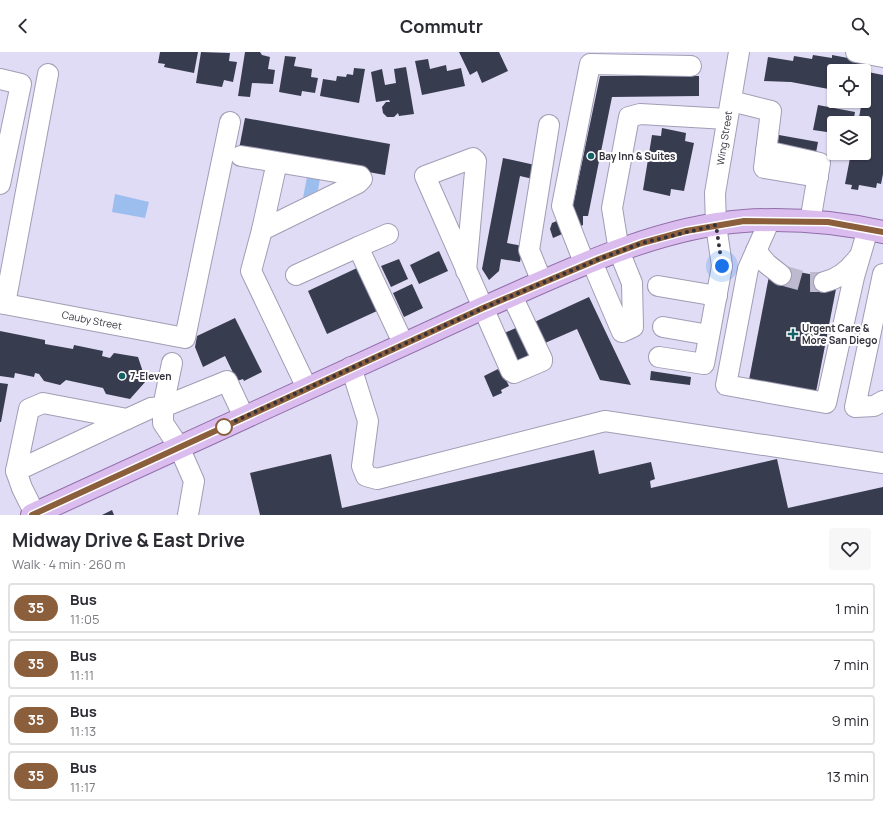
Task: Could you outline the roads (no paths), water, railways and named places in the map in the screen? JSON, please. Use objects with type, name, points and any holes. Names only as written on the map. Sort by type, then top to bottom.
[{"type":"main road","points":[[41,513],[351,367],[404,345],[542,282],[620,251],[672,234],[744,221],[810,222],[875,230]]},
{"type":"street","name":"Wing Street","points":[[658,357],[704,364],[722,266],[716,225],[715,193],[739,52]]},
{"type":"street","points":[[856,52],[883,57]]},
{"type":"street","points":[[691,66],[590,64],[562,206],[588,264],[622,332],[633,327],[632,283],[620,251],[612,208],[629,117],[640,114],[729,110],[772,111],[764,168],[819,170]]},
{"type":"street","points":[[2,303],[48,74]]},
{"type":"street","points":[[0,79],[21,84],[3,151],[0,184]]},
{"type":"street","name":"Cauby Street","points":[[2,303],[185,338],[230,122]]},
{"type":"street","points":[[542,282],[529,250],[549,125]]},
{"type":"street","points":[[767,145],[822,151],[810,222]]},
{"type":"street","points":[[241,156],[360,176],[362,178],[358,184],[262,230]]},
{"type":"street","points":[[466,271],[476,161],[473,158],[425,176],[466,271],[512,372],[514,373],[542,361],[542,358],[512,296]]},
{"type":"street","points":[[277,162],[252,271],[307,388]]},
{"type":"street","points":[[769,222],[748,269],[726,385],[826,403],[859,256]]},
{"type":"street","points":[[824,282],[840,276],[850,269],[875,230]]},
{"type":"street","points":[[296,275],[388,234]]},
{"type":"street","points":[[358,247],[404,345]]},
{"type":"street","points":[[756,251],[767,264],[781,276]]},
{"type":"street","points":[[883,274],[855,407],[874,406],[883,401]]},
{"type":"street","points":[[658,286],[716,296]]},
{"type":"street","points":[[664,327],[709,335]]},
{"type":"street","points":[[172,363],[163,407],[163,423],[179,447],[194,481],[188,515]]},
{"type":"street","points":[[351,367],[368,421],[362,466],[366,476],[377,479],[605,421],[883,463]]},
{"type":"street","points":[[16,471],[151,408],[163,407],[227,381],[244,417]]},
{"type":"street","points":[[41,513],[22,488],[16,471],[29,409],[43,403],[127,419]]},
{"type":"water","points":[[307,177],[320,179],[318,190],[303,198]]},
{"type":"water","points":[[115,194],[149,202],[145,218],[112,212]]},
{"type":"tunnel","points":[[781,275],[806,282],[824,282]]},
{"type":"place","name":"Bay Inn & Suites","points":[[591,156]]},
{"type":"place","name":"Urgent Care & More San Diego","points":[[793,334]]},
{"type":"place","name":"7-Eleven","points":[[122,376]]}]
